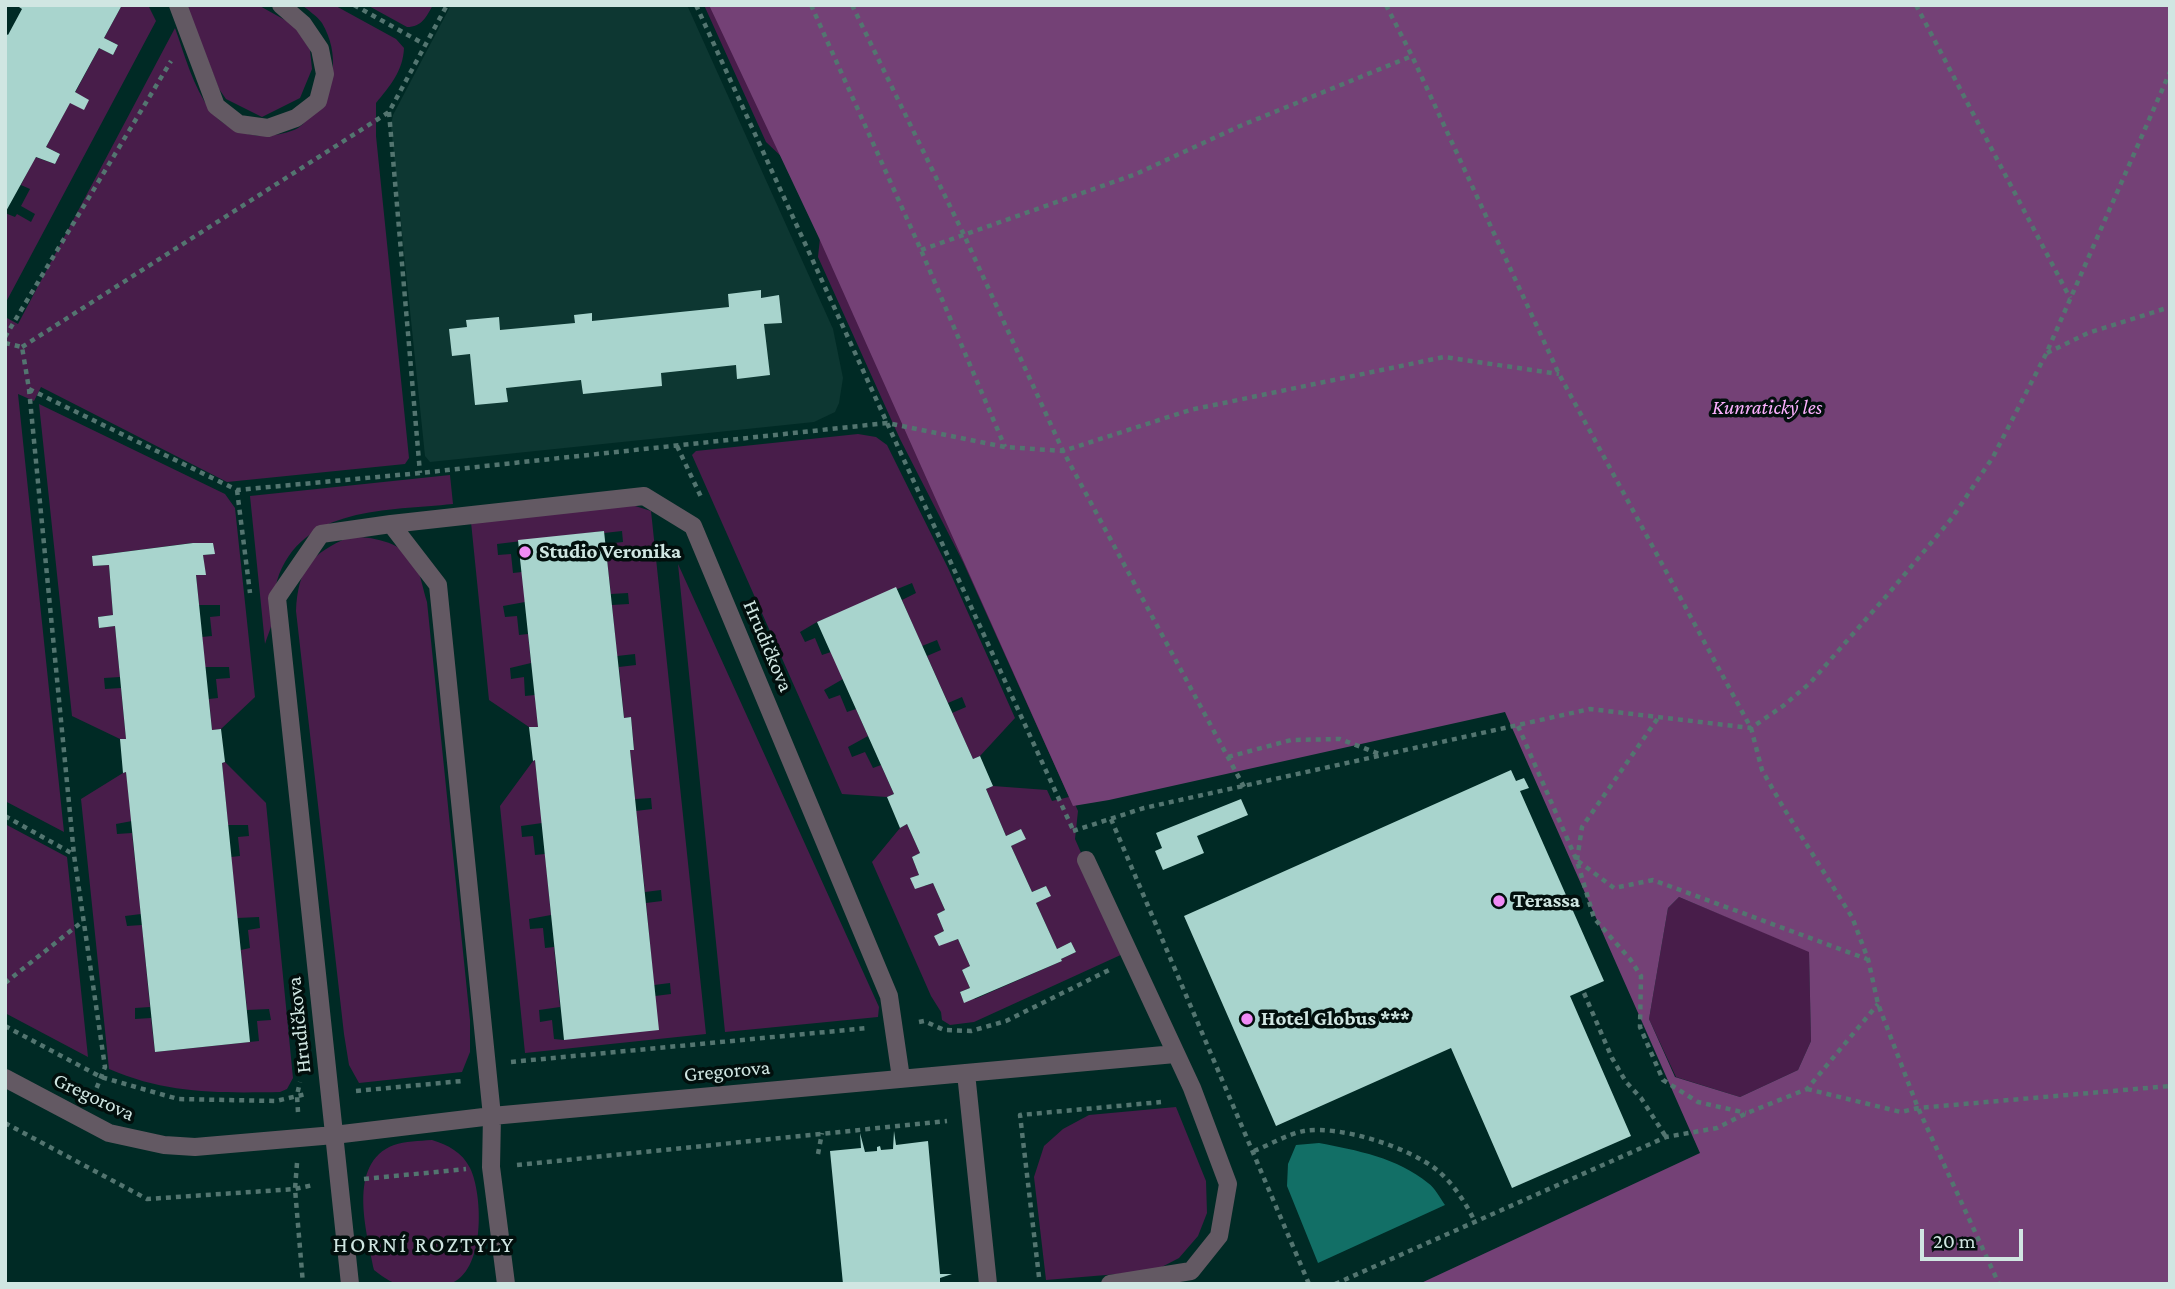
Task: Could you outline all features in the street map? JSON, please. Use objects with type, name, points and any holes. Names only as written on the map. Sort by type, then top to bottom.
[{"type":"street","points":[[178,5],[216,106],[239,124],[268,128],[296,118],[318,101],[325,74],[320,49],[303,24],[281,5]]},
{"type":"street","name":"Hrudičkova","points":[[334,1135],[277,598],[321,534],[644,496],[693,526],[889,996],[901,1078]]},
{"type":"street","points":[[391,524],[438,585],[492,1115],[491,1167],[506,1284]]},
{"type":"street","points":[[1086,860],[1192,1088],[1228,1184],[1219,1236],[1191,1271],[1110,1284]]},
{"type":"street","name":"Gregorova","points":[[5,1078],[109,1133],[136,1141],[195,1147],[334,1135],[492,1115],[1175,1054]]},
{"type":"street","points":[[966,1073],[988,1284]]},
{"type":"street","points":[[334,1135],[350,1284]]},
{"type":"path","points":[[354,5],[425,44]]},
{"type":"path","points":[[5,343],[23,347],[389,113],[447,5]]},
{"type":"path","points":[[696,5],[1073,831],[1144,808],[1590,709],[1751,728],[1783,706],[1810,683],[1952,517],[1993,457],[2046,354],[2170,72]]},
{"type":"path","points":[[811,5],[921,250],[1005,447]]},
{"type":"path","points":[[852,5],[964,235],[1063,451],[1244,787]]},
{"type":"path","points":[[1385,5],[1412,57],[1559,374],[1751,728],[1762,769],[1852,917],[1868,959],[1878,1004],[1918,1108],[1999,1284]]},
{"type":"path","points":[[1916,5],[2070,299]]},
{"type":"path","points":[[5,337],[187,33]]},
{"type":"path","points":[[921,250],[1136,174],[1240,126],[1412,57]]},
{"type":"path","points":[[389,113],[420,473]]},
{"type":"path","points":[[2046,354],[2088,332],[2170,307]]},
{"type":"path","points":[[23,347],[74,855],[105,1067],[84,1121]]},
{"type":"path","points":[[29,389],[237,490],[887,424],[1005,447],[1063,451],[1190,410],[1444,357],[1559,374]]},
{"type":"path","points":[[237,490],[251,606]]},
{"type":"path","points":[[1577,861],[1582,827],[1659,718]]},
{"type":"path","points":[[1518,726],[1577,861],[1594,918],[1642,976],[1640,1027],[1663,1080],[1698,1102],[1747,1113]]},
{"type":"path","points":[[1228,757],[1291,740],[1340,739],[1382,756]]},
{"type":"path","points":[[5,816],[74,855]]},
{"type":"path","points":[[1111,819],[1309,1284]]},
{"type":"path","points":[[1577,861],[1614,888],[1653,880],[1868,959]]},
{"type":"path","points":[[5,983],[84,921]]},
{"type":"path","points":[[5,1026],[101,1077],[178,1100],[276,1101],[297,1095],[460,1083],[486,1064],[924,1021],[944,1030],[971,1031],[1006,1021],[1131,959]]},
{"type":"path","points":[[1584,993],[1612,1058],[1666,1137]]},
{"type":"path","points":[[1335,1284],[1666,1137],[1717,1128],[1807,1089],[1878,1004]]},
{"type":"path","points":[[1807,1089],[1901,1112],[1918,1108],[2170,1086]]},
{"type":"path","points":[[1039,1278],[1020,1115],[1161,1101]]},
{"type":"path","points":[[365,1179],[948,1120]]},
{"type":"path","points":[[5,1123],[147,1199],[295,1189],[303,1284]]},
{"type":"path","points":[[1254,1152],[1304,1131],[1341,1132],[1387,1143],[1437,1170],[1465,1201],[1475,1222]]},
{"type":"path","points":[[818,1154],[822,1133]]},
{"type":"shaded area","points":[[122,5],[148,5],[156,21],[5,304],[5,213],[15,217],[17,214],[31,222],[35,214],[21,206],[30,189],[21,185],[35,157],[55,164],[60,154],[46,147],[99,48],[113,55],[118,45],[104,38]]},
{"type":"shaded area","points":[[186,5],[258,5],[294,25],[310,50],[312,69],[300,98],[262,117],[226,99],[219,89]]},
{"type":"shaded area","points":[[302,5],[334,5],[396,39],[404,48],[398,71],[376,103],[376,136],[409,458],[405,464],[227,482],[41,387],[34,401],[18,394],[64,832],[5,801],[5,317],[18,324],[175,28],[199,92],[219,120],[239,131],[261,136],[294,130],[305,122],[325,96],[330,84],[333,59],[328,35],[322,23]]},
{"type":"shaded area","points":[[367,5],[433,5],[420,23],[407,27]]},
{"type":"shaded area","points":[[451,5],[687,5],[833,329],[843,378],[835,412],[814,422],[430,462],[425,456],[391,126],[393,115]]},
{"type":"shaded area","points":[[704,5],[722,5],[1078,811],[1075,839],[1125,953],[974,1022],[950,1025],[942,1020],[941,1012],[931,996],[872,862],[900,828],[907,824],[920,853],[912,857],[919,875],[911,878],[925,886],[933,883],[945,910],[937,914],[944,931],[934,936],[950,942],[958,939],[970,966],[962,970],[970,988],[960,992],[964,1002],[975,999],[1062,961],[1061,959],[1076,952],[1071,942],[1057,949],[1036,903],[1050,896],[1046,886],[1032,892],[1011,846],[1025,839],[1021,829],[1006,836],[986,789],[993,786],[1047,790],[1052,801],[1069,797],[963,562],[900,439],[818,257],[820,238],[785,160],[766,142]]},
{"type":"shaded area","points":[[39,404],[225,494],[235,508],[255,697],[221,729],[212,730],[209,699],[218,698],[216,679],[230,678],[229,667],[205,667],[202,637],[212,636],[210,617],[220,616],[220,605],[199,605],[196,575],[205,574],[203,555],[214,554],[213,543],[192,543],[92,556],[93,566],[109,565],[113,615],[98,617],[99,628],[115,626],[120,677],[104,678],[105,689],[121,688],[126,739],[120,739],[72,716]]},
{"type":"shaded area","points":[[858,434],[876,437],[887,445],[948,568],[1015,718],[980,756],[973,759],[952,713],[966,707],[962,697],[948,703],[927,656],[941,650],[937,640],[922,646],[902,600],[916,593],[912,583],[817,622],[800,632],[805,642],[815,638],[822,655],[831,652],[843,679],[824,690],[829,699],[840,695],[847,712],[856,709],[868,736],[848,747],[852,757],[865,752],[873,768],[881,765],[894,794],[887,797],[842,794],[692,455],[696,451]]},
{"type":"shaded area","points":[[450,475],[453,504],[376,511],[350,517],[326,525],[306,538],[289,556],[277,581],[273,617],[265,644],[250,496]]},
{"type":"shaded area","points":[[632,505],[651,511],[706,1034],[525,1053],[500,806],[533,761],[535,760],[542,823],[521,826],[522,837],[533,836],[535,855],[545,854],[551,915],[529,919],[530,929],[543,928],[545,948],[554,947],[560,1007],[539,1010],[540,1022],[552,1020],[554,1039],[564,1040],[655,996],[671,994],[670,983],[654,985],[646,903],[662,901],[661,890],[645,892],[636,811],[652,809],[651,798],[635,799],[630,750],[634,750],[631,717],[624,718],[619,667],[636,665],[635,654],[617,656],[612,605],[629,604],[628,593],[611,594],[605,544],[623,542],[622,531],[497,544],[498,555],[511,554],[513,573],[522,572],[525,602],[503,606],[505,617],[517,616],[519,635],[528,634],[531,663],[510,668],[511,679],[524,677],[525,696],[535,695],[538,727],[529,727],[489,700],[471,522]]},
{"type":"shaded area","points":[[349,537],[377,539],[403,550],[417,568],[427,602],[470,1020],[470,1052],[462,1072],[359,1083],[349,1065],[296,611],[300,584],[309,564],[325,550]]},
{"type":"shaded area","points":[[678,564],[879,1007],[878,1017],[725,1032]]},
{"type":"shaded area","points":[[225,762],[266,803],[293,1078],[287,1089],[280,1092],[214,1092],[172,1088],[109,1069],[81,799],[126,772],[132,821],[116,824],[117,834],[132,833],[141,914],[125,916],[127,926],[142,925],[150,1007],[135,1008],[135,1019],[151,1018],[155,1052],[259,1041],[257,1021],[271,1020],[269,1009],[247,1010],[241,950],[250,948],[248,930],[260,928],[259,917],[237,918],[231,857],[240,856],[238,837],[249,836],[248,825],[228,825],[222,763]]},
{"type":"shaded area","points":[[5,824],[67,857],[88,1057],[5,1013]]},
{"type":"shaded area","points":[[1679,897],[1809,951],[1811,1041],[1798,1070],[1740,1097],[1676,1077],[1649,1019],[1668,908]]},
{"type":"shaded area","points":[[1176,1107],[1206,1181],[1207,1213],[1198,1236],[1179,1258],[1154,1271],[1046,1280],[1034,1177],[1044,1146],[1063,1129],[1089,1115]]},
{"type":"shaded area","points":[[432,1140],[454,1150],[470,1168],[479,1213],[475,1249],[470,1265],[461,1277],[449,1284],[397,1283],[374,1270],[363,1200],[365,1183],[370,1167],[379,1154],[394,1145]]},
{"type":"green space","name":"Kunratický les","points":[[709,5],[2170,5],[2170,1284],[1419,1284],[1700,1153],[1505,712],[1073,806],[819,238]],"holes":[[[1679,897],[1809,952],[1811,1041],[1798,1070],[1740,1097],[1675,1077],[1649,1019],[1668,908]]]},
{"type":"water","points":[[1319,1143],[1362,1152],[1404,1167],[1431,1185],[1445,1205],[1318,1263],[1287,1186],[1288,1164],[1296,1145]]},
{"type":"building","points":[[16,5],[122,5],[104,38],[118,45],[113,55],[99,48],[75,92],[89,100],[84,110],[70,103],[46,147],[60,154],[55,164],[36,157],[5,213],[5,33],[8,35],[22,9]]},
{"type":"building","points":[[761,290],[761,298],[779,295],[782,323],[764,324],[770,375],[737,379],[736,365],[661,373],[662,386],[583,394],[581,380],[506,388],[508,402],[475,405],[470,354],[452,356],[449,329],[467,327],[466,320],[499,317],[500,330],[575,323],[574,315],[592,313],[592,321],[729,307],[728,294]]},
{"type":"building","points":[[604,531],[624,718],[631,717],[634,750],[630,750],[659,1030],[564,1040],[535,760],[533,761],[529,727],[538,727],[518,540]]},
{"type":"building","points":[[193,543],[213,543],[215,554],[203,555],[206,575],[196,575],[212,730],[221,729],[225,762],[222,763],[250,1042],[155,1052],[126,772],[123,773],[120,739],[126,739],[115,626],[99,628],[98,617],[113,615],[109,565],[93,566],[92,556]]},
{"type":"building","points":[[896,587],[973,759],[980,756],[993,786],[986,789],[1006,836],[1021,829],[1026,839],[1011,846],[1032,892],[1046,886],[1051,896],[1036,903],[1057,949],[1071,942],[1076,952],[1061,959],[1062,961],[964,1003],[960,992],[970,988],[962,970],[970,966],[958,939],[939,946],[934,936],[944,931],[937,914],[945,910],[933,883],[915,889],[910,878],[919,875],[912,857],[920,853],[907,824],[900,828],[887,797],[894,794],[817,622]]},
{"type":"building","points":[[1511,770],[1516,781],[1524,778],[1529,788],[1520,791],[1604,981],[1570,996],[1631,1136],[1512,1188],[1451,1048],[1276,1126],[1184,916]]},
{"type":"building","points":[[1241,799],[1248,815],[1197,836],[1204,853],[1163,870],[1155,851],[1162,848],[1156,833]]},
{"type":"building","points":[[894,1131],[896,1145],[928,1141],[940,1274],[952,1274],[940,1278],[940,1284],[843,1284],[830,1151],[861,1148],[860,1133],[865,1152],[877,1151],[880,1146],[881,1150],[893,1149]]},
{"type":"place","name":"Studio Veronika","points":[[525,552]]},
{"type":"place","name":"Terassa","points":[[1499,901]]},
{"type":"place","name":"Hotel Globus ***","points":[[1247,1019]]},
{"type":"district","name":"HORNÍ ROZTYLY","points":[[424,1245]]}]
